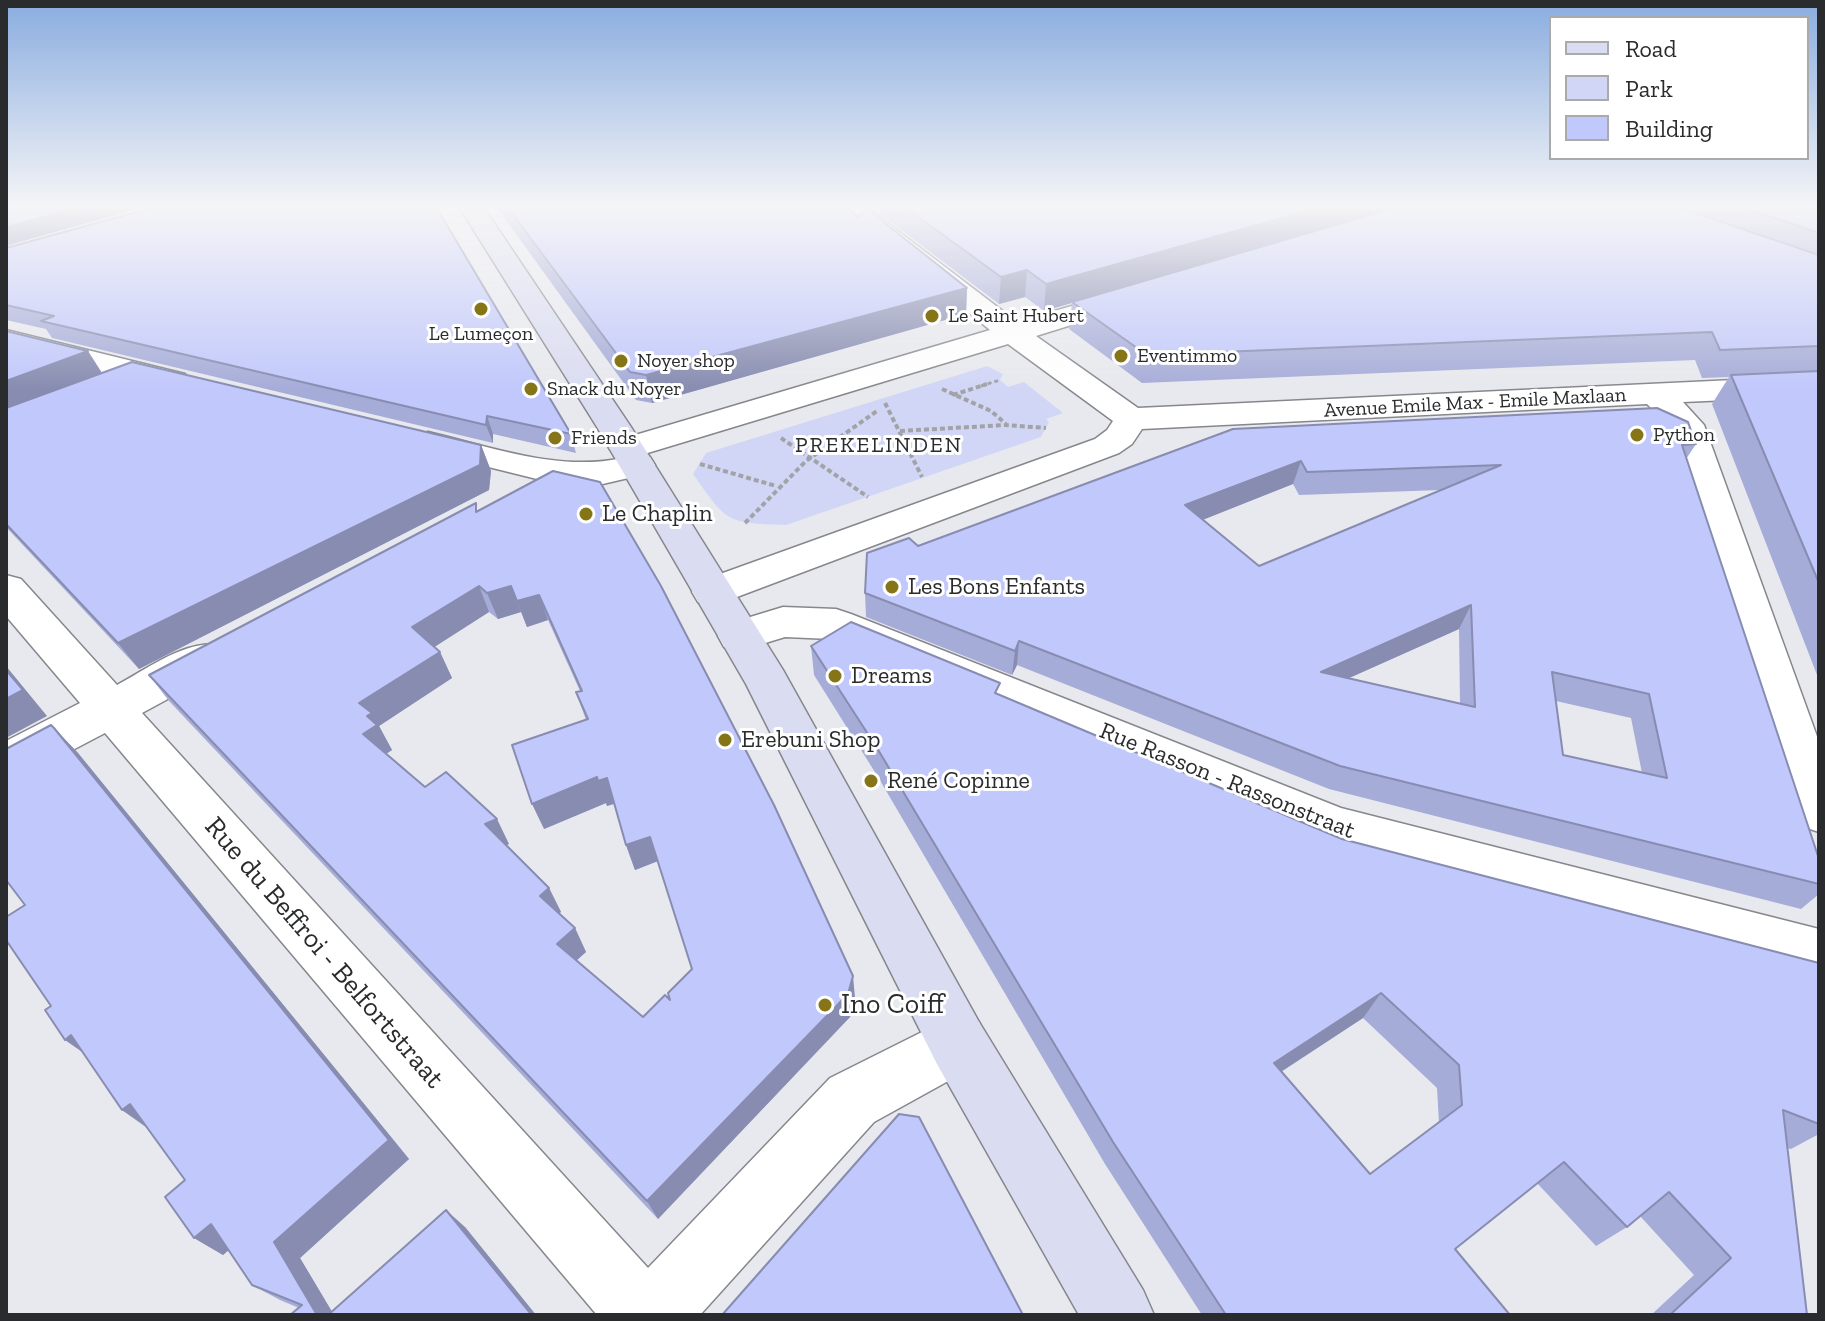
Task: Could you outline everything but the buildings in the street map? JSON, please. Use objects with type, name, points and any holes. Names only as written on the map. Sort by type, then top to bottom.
[{"type":"street","points":[[510,267],[632,456],[767,682],[958,1043],[1118,1315]]},
{"type":"street","points":[[713,592],[1107,446],[1120,437],[1131,419],[1012,333],[928,267]]},
{"type":"street","points":[[403,436],[557,473],[594,475],[632,456],[1012,333],[1154,291]]},
{"type":"street","points":[[6,339],[203,388]]},
{"type":"street","points":[[92,395],[142,373]]},
{"type":"street","name":"Avenue Emile Max - Emile Maxlaan","points":[[1131,419],[1819,386]]},
{"type":"street","points":[[1655,394],[1687,425],[1819,811]]},
{"type":"street","points":[[505,500],[557,473]]},
{"type":"street","name":"Rue du Beffroi - Belfortstraat","points":[[6,589],[643,1315]]},
{"type":"street","name":"Rue Rasson - Rassonstraat","points":[[739,636],[783,622],[836,624],[1335,828],[1819,955]]},
{"type":"street","points":[[6,763],[240,640]]},
{"type":"street","points":[[652,1315],[852,1100],[958,1043]]},
{"type":"path","points":[[952,395],[1000,380]]},
{"type":"path","points":[[934,390],[953,383]]},
{"type":"path","points":[[940,388],[991,411],[1006,425]]},
{"type":"path","points":[[883,399],[922,477]]},
{"type":"path","points":[[745,523],[776,486],[808,456],[850,426],[899,402]]},
{"type":"path","points":[[900,431],[1006,425],[1046,428]]},
{"type":"path","points":[[773,433],[868,497]]},
{"type":"path","points":[[699,464],[776,486]]},
{"type":"green space","points":[[987,366],[1003,374],[1000,380],[1008,387],[1024,382],[1063,413],[1046,419],[1049,422],[1041,437],[786,525],[751,523],[729,517],[713,502],[693,474],[706,453]]},
{"type":"place","name":"Le Lumeçon","points":[[481,309]]},
{"type":"place","name":"Le Saint Hubert","points":[[932,316]]},
{"type":"place","name":"Eventimmo","points":[[1121,356]]},
{"type":"place","name":"Noyer shop","points":[[621,361]]},
{"type":"place","name":"Snack du Noyer","points":[[531,389]]},
{"type":"place","name":"Python","points":[[1637,435]]},
{"type":"place","name":"Friends","points":[[555,438]]},
{"type":"place","name":"Le Chaplin","points":[[586,514]]},
{"type":"place","name":"Les Bons Enfants","points":[[892,587]]},
{"type":"place","name":"Dreams","points":[[835,676]]},
{"type":"place","name":"Erebuni Shop","points":[[725,740]]},
{"type":"place","name":"René Copinne","points":[[871,781]]},
{"type":"place","name":"Ino Coiff","points":[[825,1005]]},
{"type":"district","name":"PREKELINDEN","points":[[879,446]]}]
